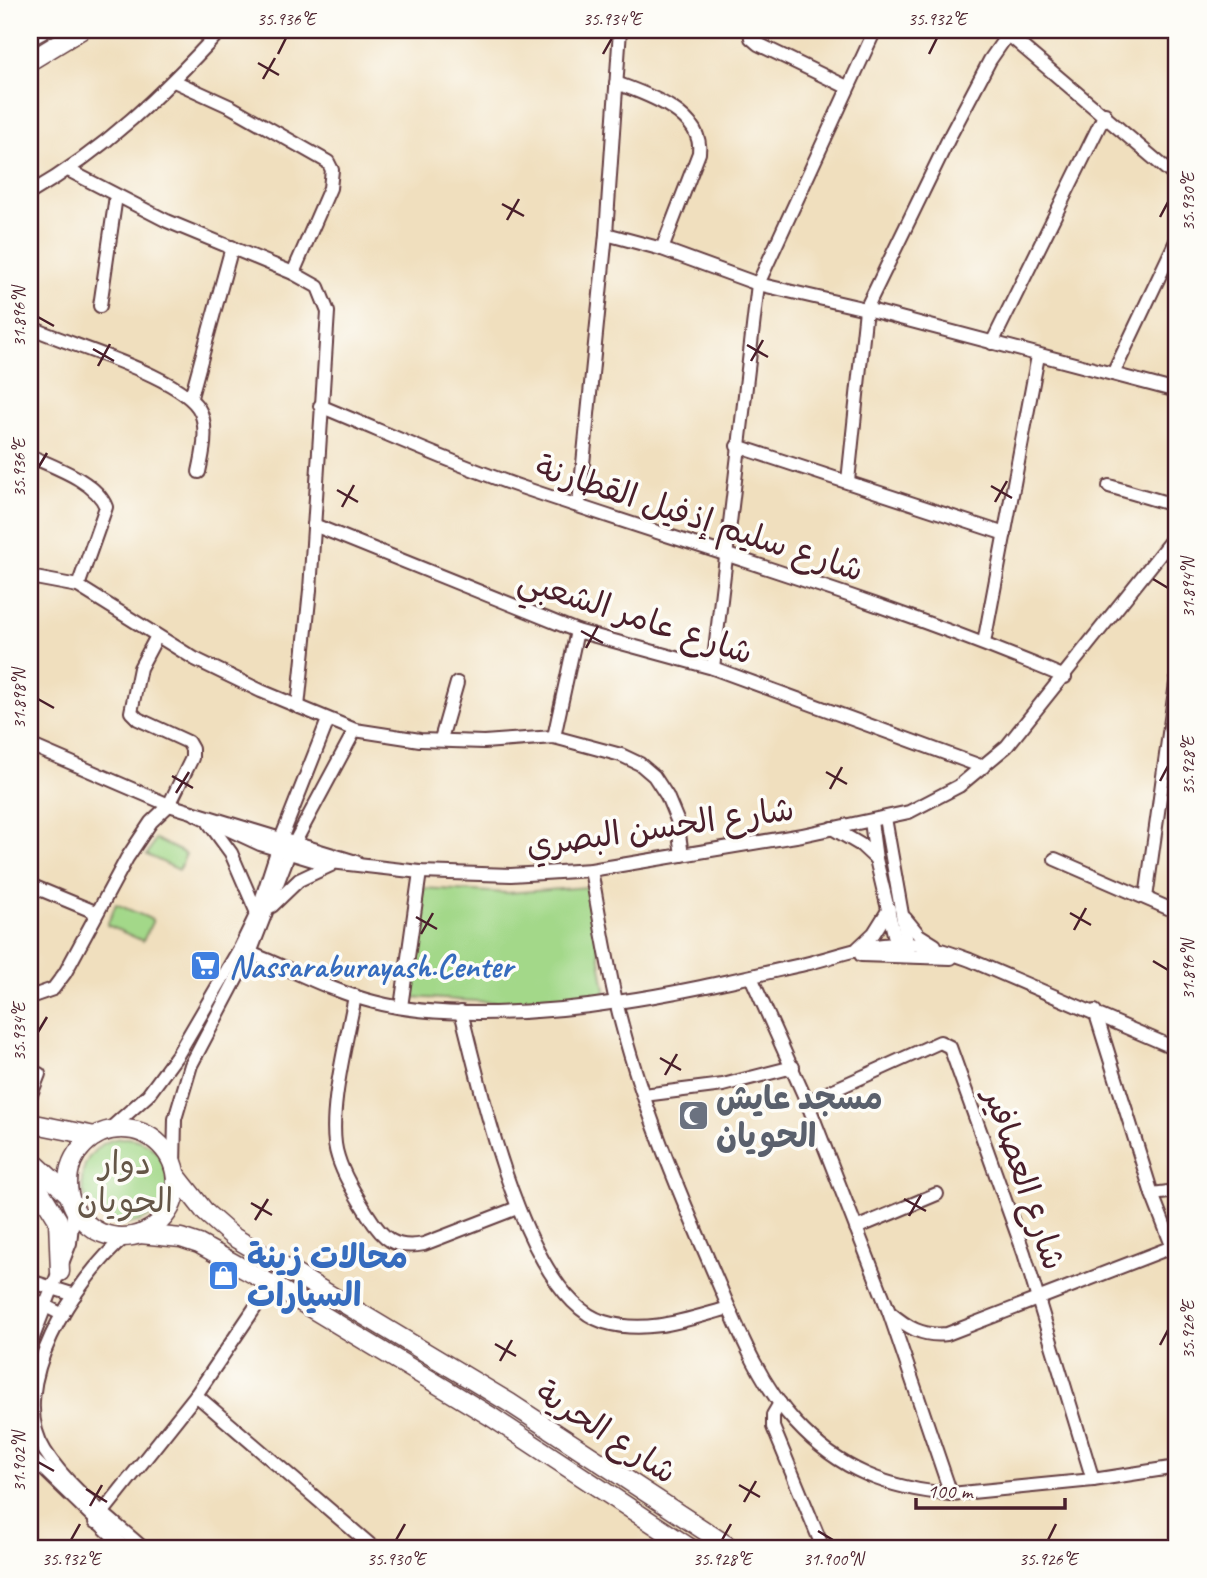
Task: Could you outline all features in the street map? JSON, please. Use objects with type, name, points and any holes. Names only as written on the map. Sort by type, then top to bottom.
[{"type":"highway","points":[[30,36],[41,30]]},
{"type":"highway","points":[[30,61],[81,30]]},
{"type":"highway","points":[[30,1123],[103,1132],[131,1129],[155,1139],[175,1171],[174,1198],[164,1218],[132,1236],[95,1230],[72,1201],[30,1159]]},
{"type":"highway","points":[[72,1201],[70,1167],[84,1144],[103,1132]]},
{"type":"highway","name":"شارع الحرية","points":[[175,1171],[206,1213],[232,1236],[510,1403],[731,1548]]},
{"type":"highway","points":[[30,1175],[58,1220],[57,1280]]},
{"type":"highway","name":"شارع الحرية","points":[[132,1236],[181,1238],[199,1244],[271,1284],[490,1416],[690,1548]]},
{"type":"street","points":[[30,194],[101,147],[174,81],[221,30]]},
{"type":"street","points":[[579,505],[606,234],[620,30]]},
{"type":"street","points":[[750,30],[751,38],[758,44],[848,87]]},
{"type":"street","points":[[713,668],[758,284],[875,30]]},
{"type":"street","points":[[848,481],[866,309],[951,134],[1006,32],[1177,177]]},
{"type":"street","points":[[174,81],[231,107],[328,162],[332,170],[330,188],[293,273]]},
{"type":"street","points":[[616,83],[649,97],[685,118],[692,123],[701,139],[699,153],[662,249]]},
{"type":"street","points":[[992,343],[1105,114]]},
{"type":"street","points":[[68,170],[167,221],[293,273],[318,287],[328,312],[314,525],[298,707]]},
{"type":"street","points":[[100,306],[116,196]]},
{"type":"street","points":[[606,234],[662,249],[758,284],[866,309],[1177,391]]},
{"type":"street","points":[[1113,374],[1177,239]]},
{"type":"street","points":[[191,397],[232,247]]},
{"type":"street","points":[[31,332],[169,382],[191,397],[201,414],[204,427],[199,472]]},
{"type":"street","points":[[984,643],[1038,356]]},
{"type":"street","name":"شارع سليم إذفيل القطارنة","points":[[320,406],[520,487],[726,553],[984,643],[1065,677]]},
{"type":"street","points":[[737,446],[1005,534]]},
{"type":"street","points":[[30,456],[86,485],[103,499],[106,507],[78,586]]},
{"type":"street","points":[[1109,486],[1177,506]]},
{"type":"street","name":"شارع عامر الشعبي","points":[[314,525],[577,631],[713,668],[983,767]]},
{"type":"street","name":"شارع الحسن البصري","points":[[195,814],[209,822],[334,864],[420,872],[511,875],[591,870],[909,812],[950,792],[983,767],[1029,722],[1177,533]]},
{"type":"street","points":[[30,577],[78,586],[195,659],[355,730],[420,740],[484,741],[554,737],[621,755],[640,764],[654,776],[667,796],[677,820],[682,855]]},
{"type":"street","points":[[554,737],[577,631]]},
{"type":"street","points":[[30,997],[53,989],[65,973],[95,912],[143,832],[169,805],[189,766],[192,749],[188,742],[138,719],[131,706],[140,668],[157,636]]},
{"type":"street","points":[[1146,898],[1171,771],[1177,676]]},
{"type":"street","points":[[441,739],[457,683]]},
{"type":"street","points":[[175,1171],[175,1119],[184,1083],[250,953],[328,720]]},
{"type":"street","points":[[285,846],[355,730]]},
{"type":"street","name":"شارع الحسن البصري","points":[[30,745],[169,805],[226,820],[285,846],[343,856],[362,866]]},
{"type":"street","points":[[890,850],[893,835],[909,812]]},
{"type":"street","points":[[885,818],[904,915],[903,949]]},
{"type":"street","points":[[871,821],[876,859],[903,949]]},
{"type":"street","points":[[209,822],[232,853],[263,911]]},
{"type":"street","points":[[832,828],[861,845],[876,859]]},
{"type":"street","points":[[1055,859],[1177,912]]},
{"type":"street","points":[[103,1132],[148,1095],[178,1054],[263,911],[299,880],[334,864]]},
{"type":"street","points":[[591,870],[617,1002],[645,1095],[685,1207],[729,1308],[780,1403],[817,1442],[859,1471],[883,1483],[951,1494],[1093,1480],[1177,1467]]},
{"type":"street","points":[[401,1007],[420,872]]},
{"type":"street","points":[[30,885],[95,912]]},
{"type":"street","points":[[858,948],[874,933],[889,909]]},
{"type":"street","points":[[904,915],[919,935],[942,949],[1095,1011],[1177,1049]]},
{"type":"street","points":[[833,957],[858,948],[942,949]]},
{"type":"street","points":[[250,953],[355,996],[401,1007],[461,1012],[556,1009],[617,1002],[833,957],[903,949],[970,960]]},
{"type":"street","points":[[751,976],[793,1067],[889,1312],[951,1494]]},
{"type":"street","points":[[355,996],[335,1116],[337,1155],[383,1237],[395,1246],[408,1248],[517,1208]]},
{"type":"street","points":[[889,1312],[904,1325],[932,1336],[947,1334],[1175,1253],[1152,1194],[1095,1011]]},
{"type":"street","points":[[461,1012],[517,1208],[555,1281],[570,1301],[602,1321],[640,1328],[683,1321],[729,1308]]},
{"type":"street","name":"شارع العصافير","points":[[807,1102],[940,1042],[946,1043],[950,1048],[1038,1300],[1093,1480]]},
{"type":"street","points":[[645,1095],[723,1085],[793,1067]]},
{"type":"street","points":[[30,1097],[39,1074]]},
{"type":"street","points":[[1152,1194],[1177,1191]]},
{"type":"street","points":[[856,1228],[937,1194]]},
{"type":"street","points":[[30,1345],[70,1244],[72,1201]]},
{"type":"street","points":[[125,1548],[44,1450],[32,1417],[38,1374],[63,1315],[105,1254],[132,1236]]},
{"type":"street","points":[[30,1281],[57,1280],[75,1295]]},
{"type":"street","points":[[99,1517],[196,1395],[271,1284]]},
{"type":"street","points":[[30,1298],[63,1315]]},
{"type":"street","points":[[196,1395],[374,1548]]},
{"type":"street","points":[[780,1403],[773,1415],[773,1427],[823,1548]]},
{"type":"street","points":[[30,1456],[99,1517],[144,1548]]},
{"type":"green space","points":[[155,839],[186,854],[179,870],[147,855]]},
{"type":"green space","points":[[588,887],[606,996],[508,1003],[411,997],[423,888],[507,893]]},
{"type":"green space","points":[[116,904],[153,920],[143,941],[107,925]]},
{"type":"green space","name":"دوار الحويان","points":[[125,1138],[149,1145],[161,1157],[168,1181],[161,1205],[149,1217],[125,1224],[101,1217],[89,1205],[82,1181],[89,1157],[101,1145]]},
{"type":"place","name":"Nassaraburayash.Center","points":[[206,965]]},
{"type":"place","name":"مسجد عايش الحويان","points":[[693,1116]]},
{"type":"place","name":"محالات زينة السيارات","points":[[224,1275]]}]
